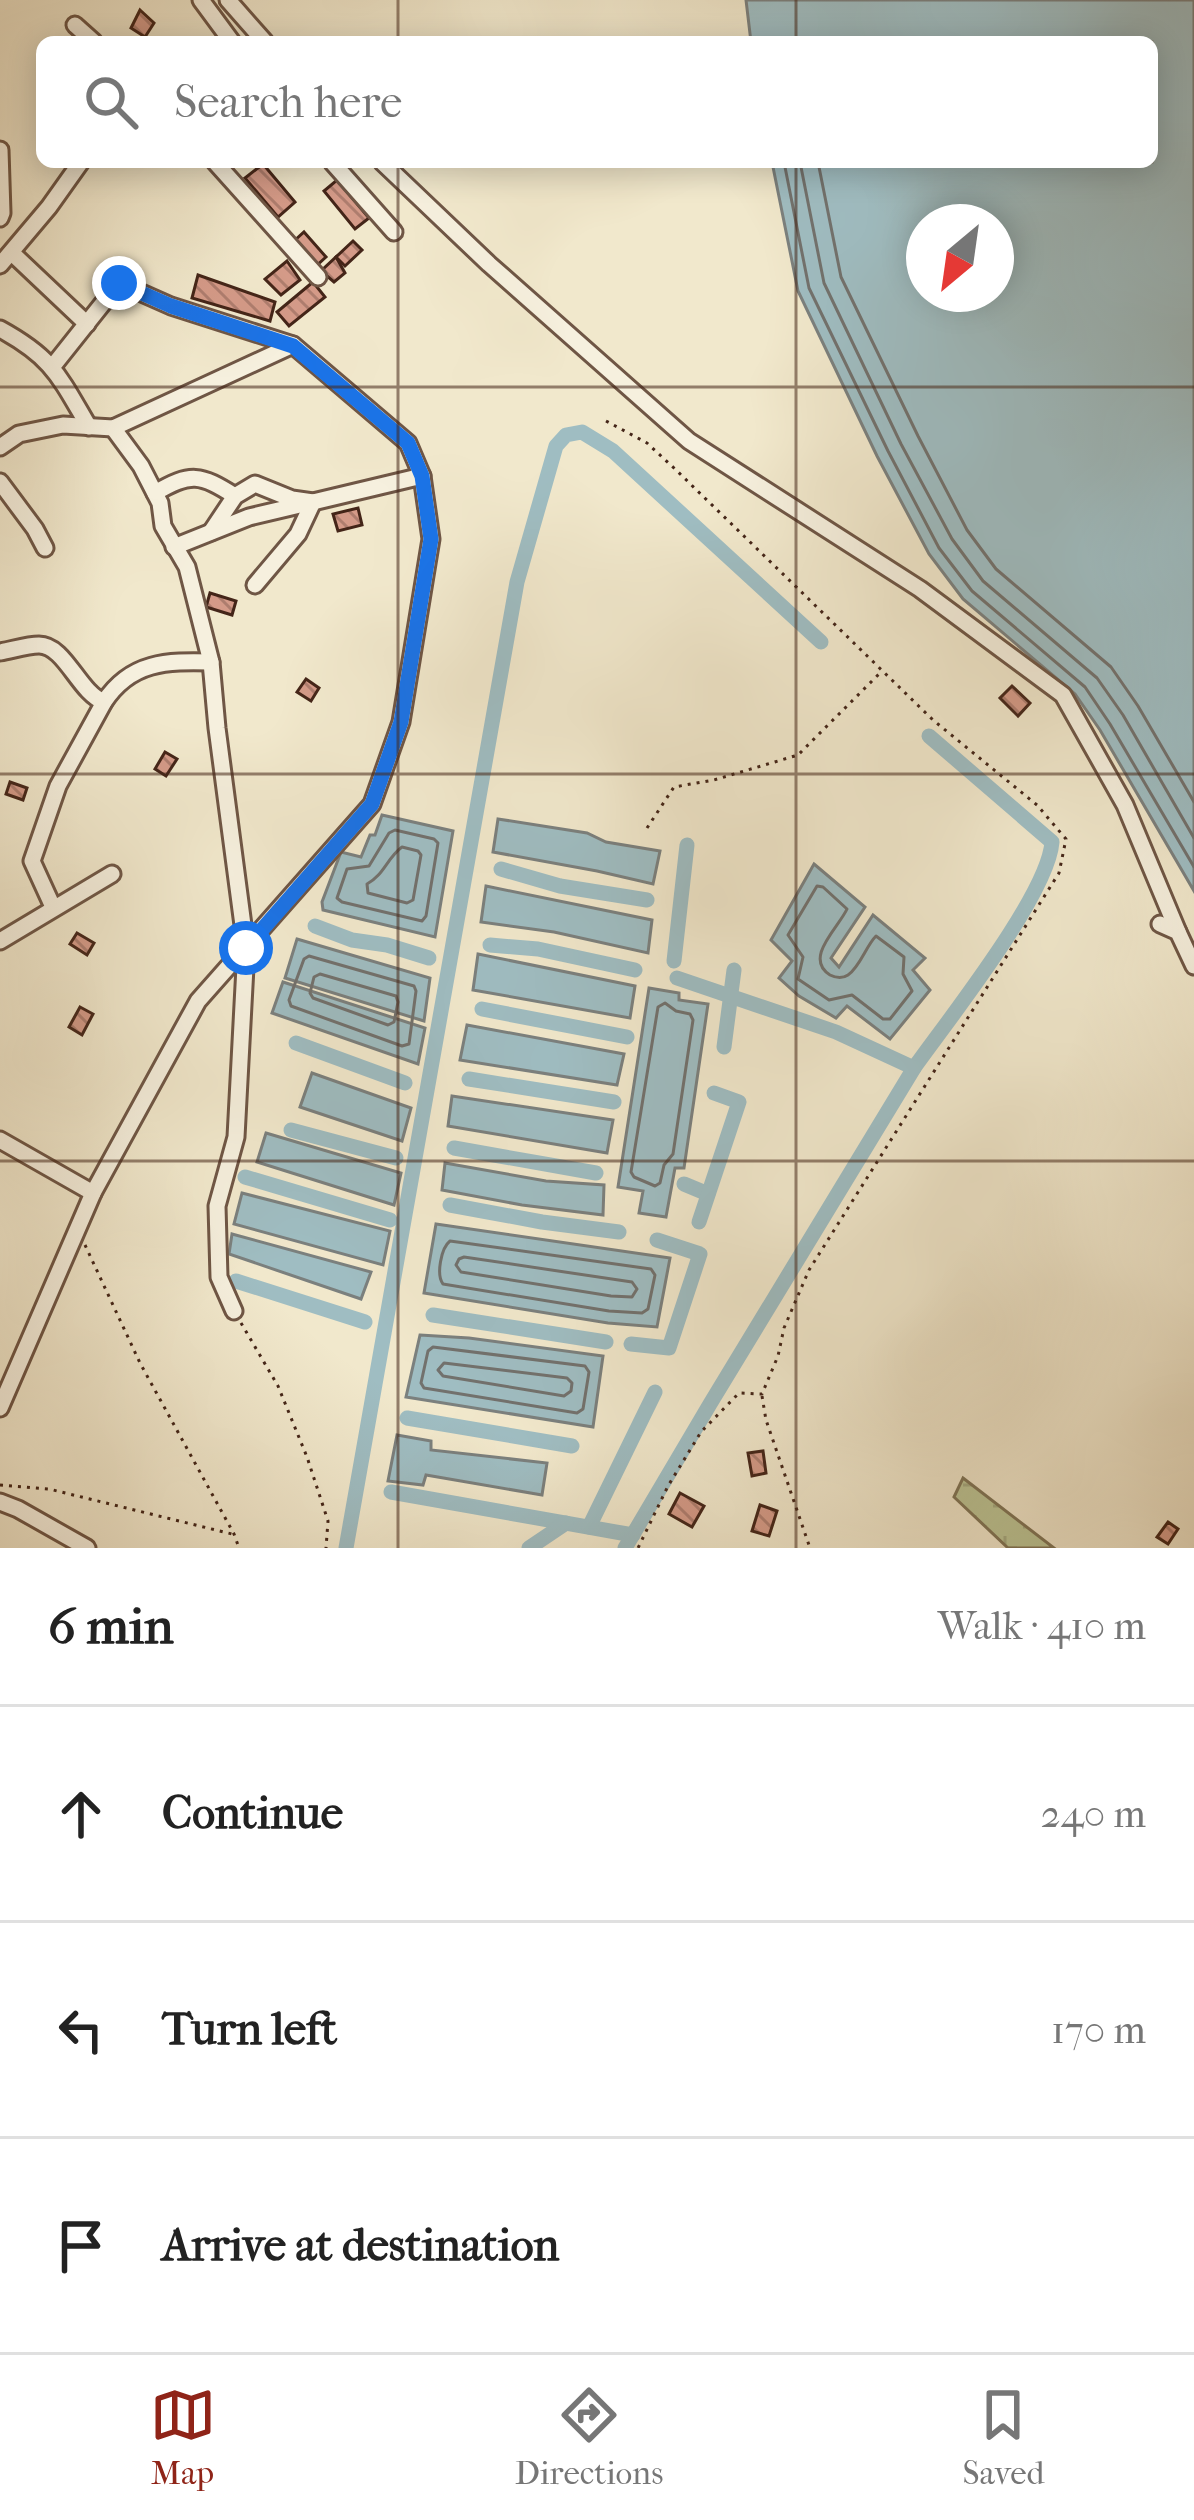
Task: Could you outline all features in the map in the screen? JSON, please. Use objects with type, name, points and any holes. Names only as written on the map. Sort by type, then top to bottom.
[{"type":"street","points":[[201,0],[228,36]]},
{"type":"street","points":[[228,0],[255,36]]},
{"type":"street","points":[[75,25],[87,36]]},
{"type":"street","points":[[0,150],[0,218]]},
{"type":"street","points":[[76,168],[6,259],[87,323]]},
{"type":"street","points":[[220,168],[318,277]]},
{"type":"street","points":[[337,168],[394,232]]},
{"type":"street","points":[[388,168],[688,441],[920,589],[1064,694],[1125,805],[1194,966]]},
{"type":"street","points":[[0,1408],[93,1192],[199,1001],[372,804],[401,722],[431,539],[422,476],[408,443],[293,346],[171,306],[119,283],[53,366]]},
{"type":"street","points":[[0,329],[31,346],[53,366],[89,427]]},
{"type":"street","points":[[0,447],[20,434],[63,425],[113,428],[293,346]]},
{"type":"street","points":[[113,428],[141,466],[160,503],[163,526],[187,567],[211,662],[246,948],[236,1137],[217,1206],[219,1277],[234,1311]]},
{"type":"street","points":[[155,493],[190,476],[210,480],[235,496]]},
{"type":"street","points":[[174,547],[249,517],[422,476]]},
{"type":"street","points":[[0,482],[45,548]]},
{"type":"street","points":[[211,532],[235,496],[255,484],[313,502]]},
{"type":"street","points":[[255,585],[298,534],[313,502]]},
{"type":"street","points":[[0,652],[43,644],[54,650],[93,698],[104,702]]},
{"type":"street","points":[[53,907],[32,861],[58,786],[112,689],[164,661],[211,662]]},
{"type":"street","points":[[0,941],[112,874]]},
{"type":"street","points":[[1160,924],[1178,932]]},
{"type":"street","points":[[0,1140],[93,1192]]},
{"type":"street","points":[[0,1502],[87,1548]]},
{"type":"path","points":[[606,421],[647,443],[933,720],[1037,805],[1066,838],[1059,873],[809,1270],[784,1328],[762,1394],[766,1420],[810,1548]]},
{"type":"path","points":[[647,827],[674,787],[799,755],[882,671]]},
{"type":"path","points":[[77,1230],[140,1364],[239,1548]]},
{"type":"path","points":[[234,1311],[278,1386],[307,1457],[328,1521],[326,1548]]},
{"type":"path","points":[[638,1548],[701,1432],[739,1393],[762,1394]]},
{"type":"path","points":[[0,1485],[49,1489],[234,1534]]},
{"type":"green space","points":[[963,1478],[1054,1548],[1008,1548],[954,1497]]},
{"type":"water","points":[[746,0],[1194,0],[1194,891],[1075,694],[963,599],[929,554],[798,291],[773,168],[1158,168],[1158,36],[750,36]]},
{"type":"water","points":[[382,815],[453,831],[435,937],[323,910],[341,852],[361,857]]},
{"type":"water","points":[[498,819],[660,851],[653,884],[493,852]]},
{"type":"water","points":[[814,864],[865,907],[831,958],[839,967],[873,915],[925,958],[913,970],[930,990],[890,1039],[847,1006],[836,1018],[779,978],[792,961],[771,940]]},
{"type":"water","points":[[486,886],[652,920],[648,953],[481,922]]},
{"type":"water","points":[[297,939],[430,978],[424,1021],[285,978]]},
{"type":"water","points":[[478,954],[635,986],[630,1018],[473,990]]},
{"type":"water","points":[[283,982],[425,1028],[418,1064],[272,1013]]},
{"type":"water","points":[[649,988],[679,993],[679,1000],[708,1004],[684,1168],[675,1168],[666,1217],[639,1213],[643,1191],[618,1187]]},
{"type":"water","points":[[467,1025],[624,1054],[617,1085],[460,1060]]},
{"type":"water","points":[[312,1073],[411,1108],[402,1141],[300,1107]]},
{"type":"water","points":[[452,1096],[613,1120],[607,1153],[448,1126]]},
{"type":"water","points":[[266,1133],[401,1173],[394,1205],[257,1162]]},
{"type":"water","points":[[445,1163],[546,1181],[604,1185],[603,1215],[442,1190]]},
{"type":"water","points":[[242,1193],[390,1231],[383,1265],[234,1224]]},
{"type":"water","points":[[436,1224],[670,1258],[657,1327],[424,1293]]},
{"type":"water","points":[[232,1234],[371,1272],[361,1299],[229,1254]]},
{"type":"water","points":[[420,1335],[603,1356],[593,1427],[406,1397]]},
{"type":"water","points":[[397,1435],[431,1441],[431,1450],[547,1463],[542,1495],[426,1475],[423,1485],[388,1481]]},
{"type":"building","points":[[140,10],[154,23],[146,36],[131,28]]},
{"type":"building","points":[[258,168],[266,168],[295,202],[278,217],[245,178]]},
{"type":"building","points":[[337,180],[369,218],[355,229],[324,191]]},
{"type":"building","points":[[304,232],[326,257],[316,266],[294,241]]},
{"type":"building","points":[[353,241],[362,250],[345,266],[336,257]]},
{"type":"building","points":[[336,257],[345,273],[334,282],[321,271]]},
{"type":"building","points":[[287,261],[300,280],[281,295],[265,279]]},
{"type":"building","points":[[198,275],[275,302],[270,321],[192,298]]},
{"type":"building","points":[[313,282],[325,297],[289,326],[277,312]]},
{"type":"building","points":[[358,508],[362,525],[338,531],[333,514]]},
{"type":"building","points":[[210,593],[236,601],[232,615],[206,607]]},
{"type":"building","points":[[306,679],[319,688],[311,701],[297,692]]},
{"type":"building","points":[[1012,686],[1030,703],[1018,716],[1000,698]]},
{"type":"building","points":[[165,752],[177,759],[166,776],[155,769]]},
{"type":"building","points":[[10,782],[27,788],[23,800],[6,794]]},
{"type":"building","points":[[77,933],[94,943],[87,955],[70,944]]},
{"type":"building","points":[[80,1007],[93,1014],[82,1035],[69,1027]]},
{"type":"building","points":[[763,1451],[766,1473],[752,1476],[748,1453]]},
{"type":"building","points":[[680,1493],[704,1506],[692,1527],[669,1514]]},
{"type":"building","points":[[760,1505],[777,1511],[769,1536],[752,1531]]},
{"type":"building","points":[[1168,1522],[1178,1529],[1168,1544],[1157,1537]]},
{"type":"waterway","points":[[346,1548],[517,582],[556,446],[566,435],[582,432],[613,451],[821,642]]},
{"type":"waterway","points":[[914,1068],[1016,924],[1034,893],[1052,842],[929,736]]},
{"type":"waterway","points":[[674,961],[687,845]]},
{"type":"waterway","points":[[501,869],[560,886],[647,900]]},
{"type":"waterway","points":[[315,926],[429,958]]},
{"type":"waterway","points":[[490,945],[538,949],[635,970]]},
{"type":"waterway","points":[[724,1047],[734,970]]},
{"type":"waterway","points":[[625,1548],[914,1068],[836,1032],[677,978]]},
{"type":"waterway","points":[[482,1009],[627,1037]]},
{"type":"waterway","points":[[296,1043],[405,1083]]},
{"type":"waterway","points":[[469,1079],[614,1102]]},
{"type":"waterway","points":[[699,1222],[739,1102],[714,1093]]},
{"type":"waterway","points":[[291,1130],[396,1158]]},
{"type":"waterway","points":[[454,1148],[596,1173]]},
{"type":"waterway","points":[[245,1177],[390,1220]]},
{"type":"waterway","points":[[684,1184],[708,1194]]},
{"type":"waterway","points":[[450,1205],[619,1232]]},
{"type":"waterway","points":[[631,1344],[669,1348],[700,1254],[657,1240]]},
{"type":"waterway","points":[[236,1281],[365,1322]]},
{"type":"waterway","points":[[433,1315],[606,1342]]},
{"type":"waterway","points":[[589,1527],[655,1392]]},
{"type":"waterway","points":[[407,1418],[572,1446]]},
{"type":"waterway","points":[[391,1492],[633,1535]]},
{"type":"waterway","points":[[529,1548],[566,1523]]},
{"type":"route","points":[[119,283],[171,306],[293,346],[408,443],[422,476],[431,539],[401,722],[372,804],[246,948]]}]
